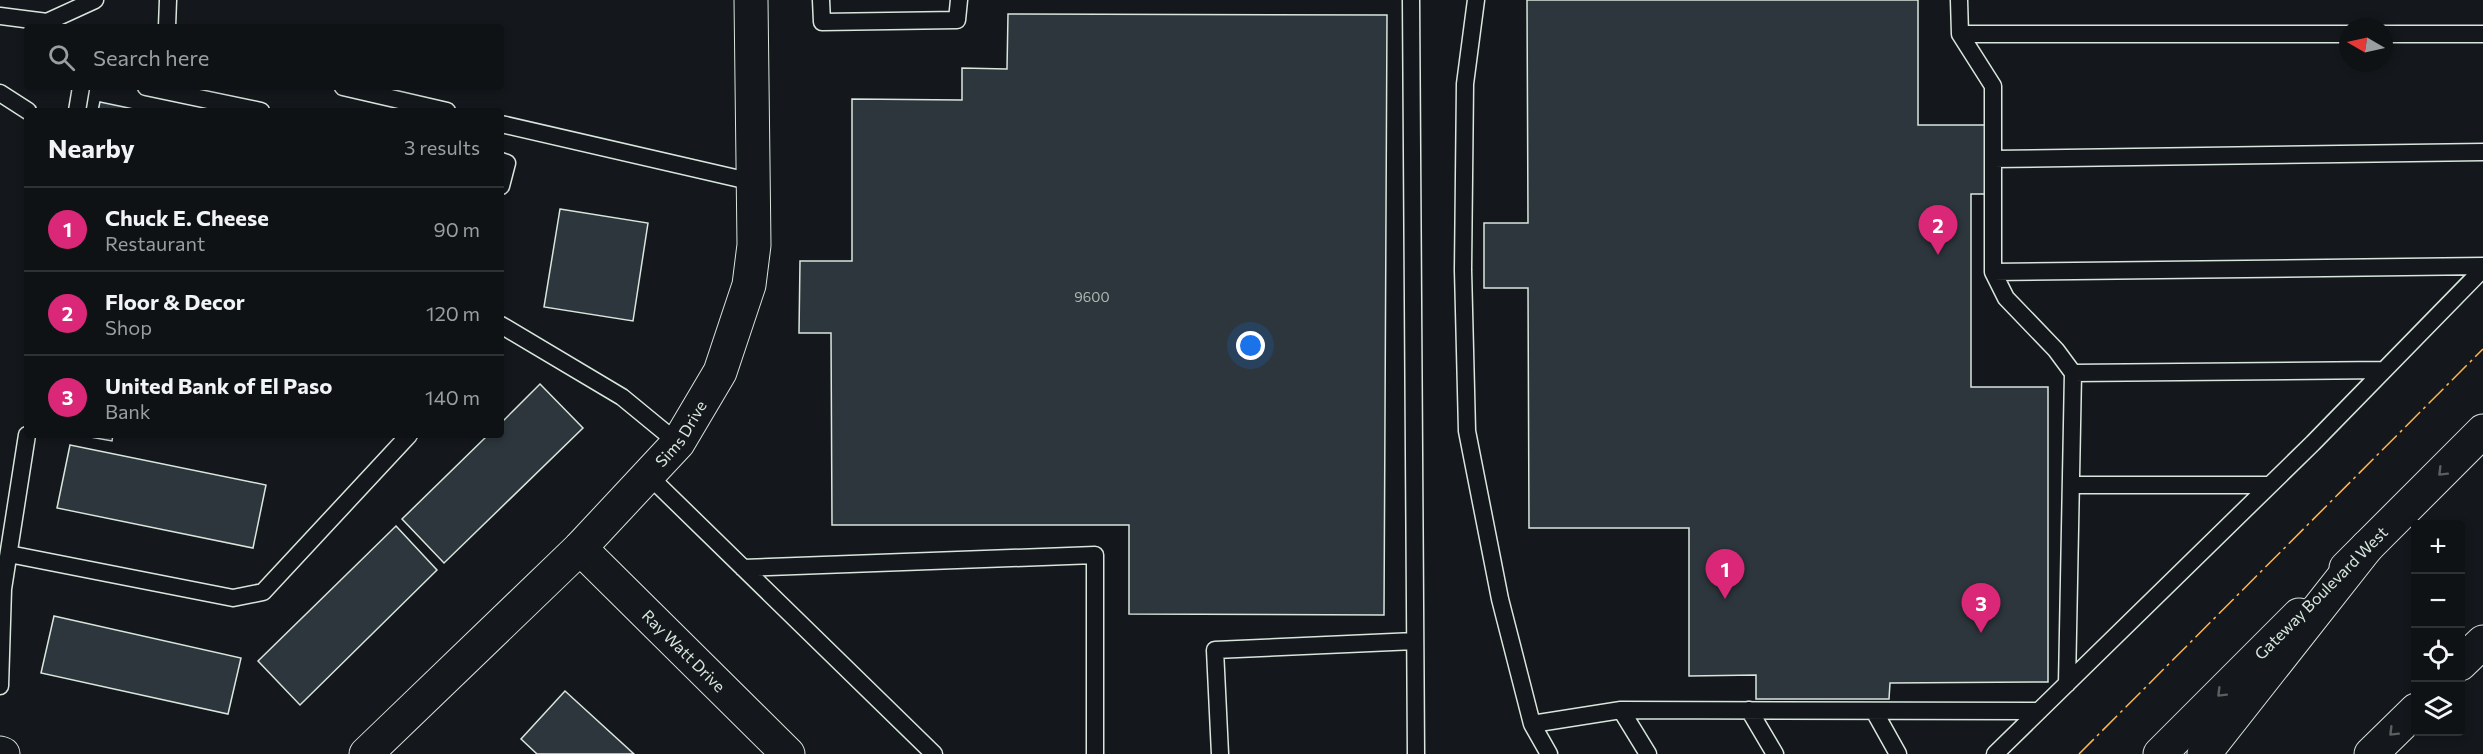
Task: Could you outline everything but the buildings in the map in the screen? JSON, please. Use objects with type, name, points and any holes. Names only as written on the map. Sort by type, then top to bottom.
[{"type":"main road","name":"Sims Drive","points":[[366,754],[580,548],[678,443],[720,372],[749,285],[754,244],[751,0]]},
{"type":"main road","name":"Gateway Boulevard West","points":[[2160,754],[2483,431]]},
{"type":"main road","points":[[2204,754],[2367,547]]},
{"type":"main road","name":"Ray Watt Drive","points":[[580,548],[788,754]]},
{"type":"main road","points":[[2465,659],[2483,642]]},
{"type":"main road","points":[[2372,754],[2411,714]]},
{"type":"lane","points":[[0,16],[47,22],[95,0]]},
{"type":"lane","points":[[167,24],[168,0]]},
{"type":"lane","points":[[821,0],[822,22],[957,20],[959,0]]},
{"type":"lane","points":[[1411,0],[1416,754]]},
{"type":"lane","points":[[1476,0],[1465,84],[1463,270],[1467,430],[1500,599],[1532,724],[1548,754]]},
{"type":"lane","points":[[1959,0],[1960,34],[1993,86],[1993,272],[2006,297],[2056,350],[2073,373],[2067,684]]},
{"type":"lane","points":[[1960,34],[2339,34]]},
{"type":"lane","points":[[2393,34],[2483,34]]},
{"type":"lane","points":[[78,108],[80,90]]},
{"type":"lane","points":[[160,90],[247,108]]},
{"type":"lane","points":[[356,90],[434,108]]},
{"type":"lane","points":[[0,93],[24,108]]},
{"type":"lane","points":[[504,125],[753,182]]},
{"type":"lane","points":[[1993,159],[2483,152]]},
{"type":"lane","points":[[504,162],[507,163],[504,174]]},
{"type":"lane","points":[[1993,272],[2483,267]]},
{"type":"lane","points":[[1995,754],[2270,485],[2483,267]]},
{"type":"lane","points":[[504,330],[622,397],[678,443]]},
{"type":"lane","points":[[2073,373],[2384,370]]},
{"type":"lane","points":[[0,683],[3,590],[27,438]]},
{"type":"lane","points":[[9,554],[233,598],[262,592],[407,438]]},
{"type":"lane","points":[[648,475],[934,754]]},
{"type":"lane","points":[[2071,485],[2270,485]]},
{"type":"lane","points":[[743,568],[1095,555],[1095,754]]},
{"type":"lane","points":[[1220,754],[1215,650],[1415,641]]},
{"type":"lane","points":[[1532,724],[1621,710],[2039,711]]},
{"type":"lane","points":[[1621,710],[1648,754]]},
{"type":"lane","points":[[1749,710],[1775,754]]},
{"type":"lane","points":[[1874,711],[1898,754]]},
{"type":"power","points":[[2079,754],[2483,349]]},
{"type":"place","name":"Floor & Decor","points":[[1938,255]]},
{"type":"place","name":"Chuck E. Cheese","points":[[1725,599]]},
{"type":"place","name":"United Bank of El Paso","points":[[1981,633]]}]
